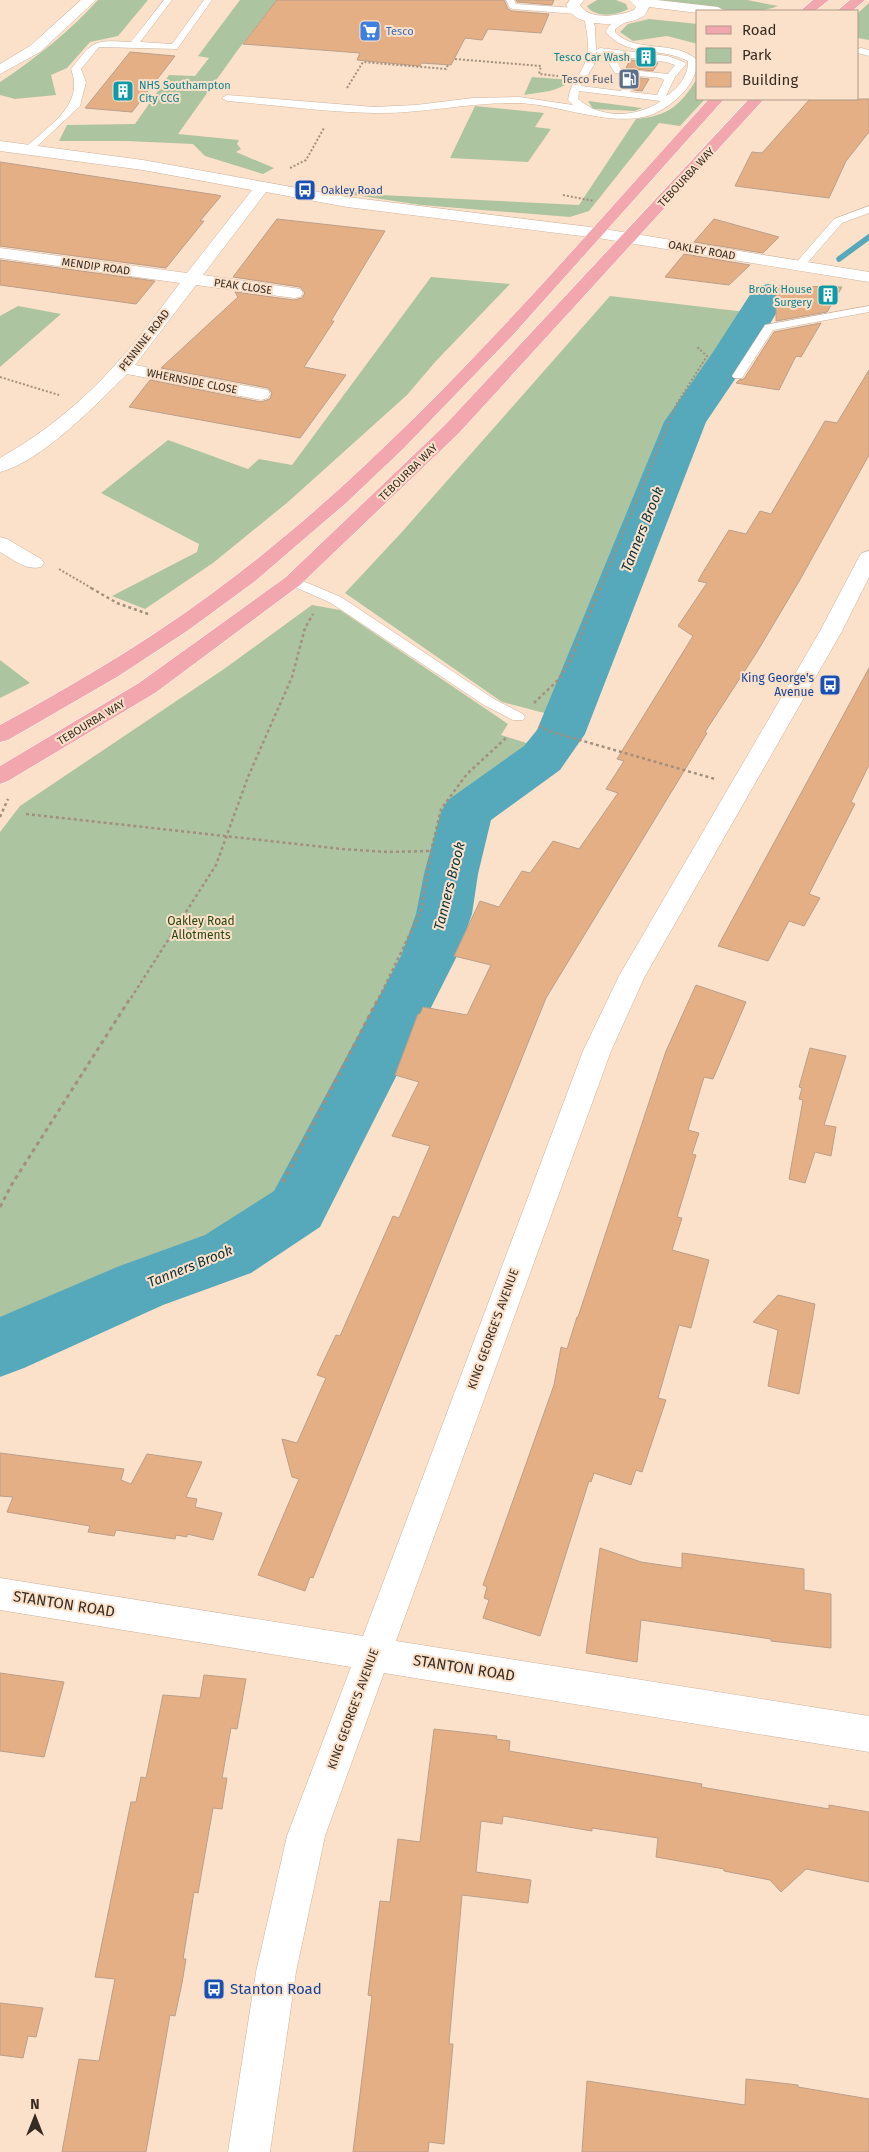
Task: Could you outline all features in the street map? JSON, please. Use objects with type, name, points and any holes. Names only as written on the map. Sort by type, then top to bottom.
[{"type":"main road","points":[[808,10],[822,0]]},
{"type":"main road","points":[[845,10],[858,0]]},
{"type":"main road","points":[[0,735],[133,658],[211,605],[278,553],[350,490],[412,431],[598,233],[717,100]]},
{"type":"main road","name":"TEBOURBA WAY","points":[[0,776],[147,688],[292,582],[452,429],[756,100]]},
{"type":"street","points":[[0,70],[35,49],[89,0]]},
{"type":"street","points":[[628,18],[642,11],[643,6],[638,1]]},
{"type":"street","points":[[638,1],[710,10]]},
{"type":"street","points":[[580,10],[607,20],[654,16],[696,20]]},
{"type":"street","name":"OAKLEY ROAD","points":[[0,146],[143,165],[386,208],[598,233],[869,277]]},
{"type":"street","name":"PENNINE ROAD","points":[[0,466],[37,445],[87,403],[123,368],[262,187]]},
{"type":"street","name":"MENDIP ROAD","points":[[0,253],[192,279]]},
{"type":"street","name":"PEAK CLOSE","points":[[192,279],[294,293]]},
{"type":"street","name":"WHERNSIDE CLOSE","points":[[123,368],[261,394]]},
{"type":"street","points":[[0,543],[34,563]]},
{"type":"street","name":"KING GEORGE'S AVENUE","points":[[249,2152],[276,1972],[306,1836],[597,1051],[632,976],[831,631],[869,557]]},
{"type":"street","name":"STANTON ROAD","points":[[0,1594],[869,1734]]},
{"type":"lane","points":[[134,44],[168,0]]},
{"type":"lane","points":[[29,149],[75,106],[81,82],[76,69],[96,45],[112,42],[174,47],[208,0]]},
{"type":"lane","points":[[510,0],[513,6],[580,10],[593,50],[590,64],[566,92]]},
{"type":"lane","points":[[227,98],[396,110],[466,102],[519,100],[566,92],[624,94],[663,99],[682,88],[692,74],[694,66],[692,60],[679,53],[635,45],[612,36],[611,28],[628,18]]},
{"type":"lane","points":[[519,100],[613,115],[644,114],[657,108],[663,99],[669,80],[681,66],[678,62],[593,50]]},
{"type":"lane","points":[[608,52],[618,71],[664,76],[669,80]]},
{"type":"lane","points":[[624,94],[636,73]]},
{"type":"lane","points":[[566,92],[586,110]]},
{"type":"lane","points":[[799,266],[838,221],[869,209]]},
{"type":"lane","points":[[738,376],[769,327],[869,309]]},
{"type":"lane","points":[[292,582],[336,600],[489,702],[518,717]]},
{"type":"path","points":[[455,59],[541,66],[539,74],[564,76],[568,68],[590,64]]},
{"type":"path","points":[[284,171],[306,160],[363,62],[446,69],[448,65]]},
{"type":"path","points":[[283,1182],[369,1018],[421,911],[431,851],[444,803],[466,774],[506,738],[518,717],[558,680],[572,657],[666,427],[676,405],[707,356],[696,346]]},
{"type":"path","points":[[0,377],[87,403]]},
{"type":"path","points":[[34,563],[56,568],[117,603],[156,617]]},
{"type":"path","points":[[0,1207],[12,1184],[216,865],[248,777],[292,677],[305,628],[316,606],[326,596]]},
{"type":"path","points":[[552,732],[741,787]]},
{"type":"path","points":[[26,814],[326,848],[403,853],[431,851]]},
{"type":"green space","points":[[98,0],[148,0],[118,36],[90,42],[67,68],[51,75],[56,95],[15,99],[0,95],[0,82],[52,44]]},
{"type":"green space","points":[[240,0],[277,0],[237,51],[178,134],[239,140],[237,144],[241,149],[236,152],[274,168],[263,174],[205,156],[193,144],[59,141],[67,125],[135,124],[169,75],[195,76],[209,58],[198,56]]},
{"type":"green space","points":[[597,0],[616,0],[626,4],[628,9],[606,15],[595,13],[587,6]]},
{"type":"green space","points":[[646,0],[747,0],[778,6],[762,10],[734,10]]},
{"type":"green space","points":[[869,3],[869,40],[859,38],[859,12]]},
{"type":"green space","points":[[649,19],[696,24],[696,43],[667,36],[633,41],[620,32],[628,24]]},
{"type":"green space","points":[[532,77],[572,80],[555,89],[524,95]]},
{"type":"green space","points":[[696,80],[696,100],[704,100],[680,126],[659,123],[589,211],[570,217],[421,205],[321,190],[326,186],[382,195],[579,205],[636,119],[666,112],[686,95]]},
{"type":"green space","points":[[588,101],[642,108],[635,111],[593,109]]},
{"type":"green space","points":[[475,106],[544,113],[535,127],[551,129],[528,162],[450,158]]},
{"type":"green space","points":[[431,277],[510,284],[436,361],[407,395],[288,502],[213,563],[145,609],[112,596],[197,552],[199,544],[101,493],[168,440],[248,469],[259,459],[292,465]]},
{"type":"green space","points":[[610,296],[746,312],[678,422],[570,686],[552,715],[502,702],[345,593],[401,533]]},
{"type":"green space","points":[[18,306],[61,314],[0,367],[0,316]]},
{"type":"green space","name":"Oakley Road Allotments","points":[[312,605],[340,610],[508,724],[501,735],[530,744],[460,803],[451,816],[432,913],[360,1060],[291,1193],[216,1232],[137,1266],[0,1333],[0,832],[20,806],[224,669]]},
{"type":"green space","points":[[0,660],[30,683],[0,698]]},
{"type":"building","name":"Tesco","points":[[277,0],[504,0],[508,9],[512,11],[549,14],[541,33],[488,29],[482,40],[465,38],[451,65],[421,63],[420,66],[357,60],[360,53],[243,44]]},
{"type":"building","points":[[516,0],[554,0],[552,5],[517,2]]},
{"type":"building","name":"NHS Southampton City CCG","points":[[130,52],[175,56],[132,112],[85,108]]},
{"type":"building","points":[[630,60],[658,63],[653,71],[626,68]]},
{"type":"building","points":[[640,78],[649,79],[642,91],[633,90]]},
{"type":"building","points":[[869,99],[869,132],[846,161],[829,198],[735,186],[752,152],[762,153],[809,100]]},
{"type":"building","points":[[0,162],[221,196],[200,221],[204,221],[166,268],[0,246]]},
{"type":"building","points":[[277,219],[385,231],[331,321],[334,321],[304,367],[346,375],[300,438],[129,407],[150,380],[261,402],[270,399],[272,393],[268,388],[161,368],[238,297],[235,292],[294,300],[302,298],[305,293],[300,287],[233,277]]},
{"type":"building","points":[[714,219],[779,237],[763,253],[694,242]]},
{"type":"building","points":[[684,254],[750,265],[729,285],[665,277]]},
{"type":"building","points":[[0,260],[155,281],[136,304],[0,285]]},
{"type":"building","points":[[776,286],[842,287],[827,312],[776,321]]},
{"type":"building","points":[[821,323],[801,357],[796,356],[779,390],[736,383],[744,379],[774,332]]},
{"type":"building","points":[[869,370],[869,455],[801,578],[757,652],[705,732],[707,733],[546,998],[313,1578],[310,1577],[305,1591],[258,1575],[299,1479],[292,1477],[282,1439],[297,1443],[326,1378],[317,1375],[336,1335],[340,1336],[393,1216],[399,1218],[430,1146],[392,1136],[419,1082],[395,1075],[418,1014],[420,1014],[423,1007],[467,1015],[491,965],[454,956],[480,901],[499,907],[522,871],[530,873],[553,841],[579,849],[618,793],[606,789],[624,761],[617,759],[693,636],[678,626],[707,583],[698,581],[703,572],[729,530],[746,534],[760,511],[771,514],[825,421],[837,423]]},
{"type":"building","points":[[869,668],[869,765],[851,802],[855,804],[809,894],[820,898],[804,926],[789,921],[768,961],[718,946]]},
{"type":"building","points":[[696,985],[746,1002],[713,1079],[704,1077],[688,1130],[699,1133],[692,1154],[696,1155],[677,1217],[682,1218],[672,1250],[709,1260],[691,1328],[679,1325],[658,1398],[666,1400],[642,1472],[636,1470],[631,1485],[594,1473],[591,1482],[589,1481],[540,1636],[483,1618],[489,1600],[484,1598],[487,1587],[483,1585],[554,1385],[561,1347],[567,1349],[666,1051]]},
{"type":"building","points":[[810,1048],[846,1056],[824,1125],[836,1127],[831,1156],[815,1152],[805,1183],[789,1179],[803,1100],[799,1099],[802,1088],[799,1087]]},
{"type":"building","points":[[778,1295],[815,1304],[799,1394],[768,1386],[778,1330],[753,1322]]},
{"type":"building","points":[[0,1453],[124,1469],[121,1480],[131,1484],[147,1454],[202,1462],[186,1497],[197,1499],[195,1507],[222,1513],[213,1540],[187,1534],[187,1537],[176,1535],[175,1539],[116,1530],[114,1536],[88,1532],[90,1526],[7,1512],[13,1497],[0,1496]]},
{"type":"building","points":[[600,1548],[641,1562],[682,1568],[682,1553],[804,1569],[804,1590],[831,1594],[831,1648],[771,1641],[771,1639],[641,1620],[637,1662],[586,1653]]},
{"type":"building","points":[[0,1673],[64,1682],[44,1757],[0,1751]]},
{"type":"building","points":[[204,1675],[246,1679],[237,1729],[231,1728],[222,1778],[227,1778],[222,1809],[213,1808],[198,1893],[194,1892],[183,1959],[186,1959],[182,1983],[175,2016],[170,2015],[146,2152],[62,2152],[79,2059],[99,2061],[115,1979],[95,1977],[131,1802],[136,1802],[141,1777],[146,1778],[163,1695],[200,1698]]},
{"type":"building","points":[[434,1729],[497,1736],[496,1739],[510,1741],[509,1751],[702,1784],[701,1787],[829,1809],[829,1805],[869,1812],[869,1882],[806,1869],[781,1892],[770,1880],[724,1871],[724,1869],[656,1857],[658,1838],[592,1828],[592,1831],[503,1816],[502,1824],[481,1821],[476,1872],[531,1880],[528,1903],[462,1895],[449,2044],[453,2044],[444,2144],[429,2142],[428,2152],[353,2152],[372,1996],[368,1995],[380,1901],[390,1902],[398,1839],[420,1842]]},
{"type":"building","points":[[0,2003],[43,2008],[36,2037],[28,2036],[23,2058],[0,2055]]},
{"type":"building","points":[[746,2079],[798,2085],[798,2087],[869,2099],[869,2152],[582,2152],[587,2081],[745,2105]]},
{"type":"waterway","name":"Tanners Brook","points":[[839,259],[869,237]]},
{"type":"waterway","name":"Tanners Brook","points":[[0,1348],[140,1286],[228,1254],[297,1209],[429,956],[444,914],[451,874],[467,812],[542,758],[560,734],[685,422],[732,354],[768,295]]},
{"type":"place","name":"Tesco","points":[[370,31]]},
{"type":"place","name":"Tesco Car Wash","points":[[646,57]]},
{"type":"place","name":"Tesco Fuel","points":[[629,79]]},
{"type":"place","name":"NHS Southampton City CCG","points":[[123,91]]},
{"type":"place","name":"Oakley Road","points":[[305,190]]},
{"type":"place","name":"Brook House Surgery","points":[[828,295]]},
{"type":"place","name":"King George's Avenue","points":[[830,685]]},
{"type":"place","name":"Stanton Road","points":[[214,1989]]}]
